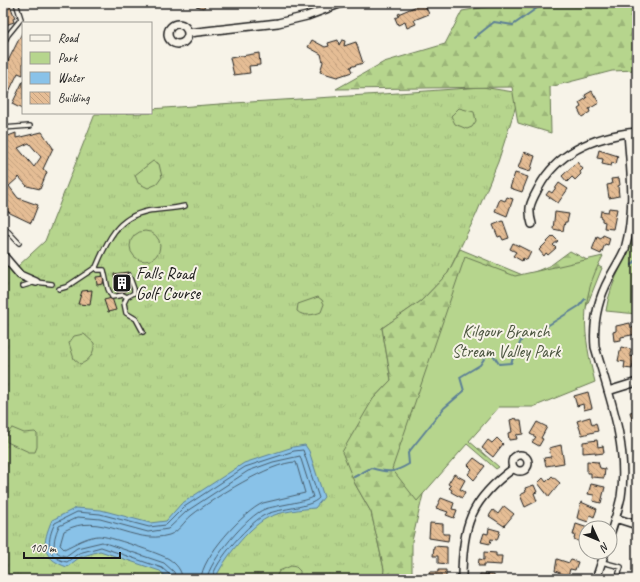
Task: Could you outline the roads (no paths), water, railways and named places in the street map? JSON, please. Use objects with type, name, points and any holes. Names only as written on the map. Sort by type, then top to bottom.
[{"type":"street","points":[[188,33],[278,23],[307,16],[342,3]]},
{"type":"street","points":[[532,224],[528,211],[532,200],[544,178],[556,164],[571,152],[587,143],[609,136],[637,132]]},
{"type":"street","points":[[628,133],[633,193],[632,219],[624,251],[608,281],[595,312],[595,347],[620,439],[622,461],[621,496],[615,518],[637,525]]},
{"type":"street","points":[[3,255],[20,275],[36,282]]},
{"type":"street","points":[[608,391],[637,382]]},
{"type":"street","points":[[462,579],[465,532],[471,514],[482,495],[494,482],[514,468]]},
{"type":"street","points":[[596,579],[602,562]]},
{"type":"lane","points":[[3,45],[8,35],[21,19],[16,3]]},
{"type":"lane","points":[[3,128],[30,126]]},
{"type":"lane","points":[[59,289],[66,287],[96,267],[112,232],[125,221],[147,211],[185,206]]},
{"type":"lane","points":[[3,226],[19,244]]},
{"type":"lane","points":[[96,267],[98,270],[104,270],[108,289],[112,297],[123,295],[127,297]]},
{"type":"lane","points":[[129,275],[134,293],[127,297],[124,303],[126,313],[136,319],[143,332]]},
{"type":"lane","points":[[22,286],[36,282],[52,284]]},
{"type":"lane","points":[[602,562],[621,567],[617,579]]},
{"type":"water","points":[[305,445],[309,451],[324,497],[315,508],[277,514],[267,518],[252,529],[224,562],[215,579],[169,579],[160,571],[100,551],[80,557],[67,567],[52,559],[48,554],[45,543],[52,520],[76,508],[101,510],[150,523],[166,521],[181,504],[244,463],[293,447]]},
{"type":"waterway","points":[[474,38],[494,22],[513,25],[544,3]]},
{"type":"waterway","points":[[632,265],[637,259]]},
{"type":"waterway","points":[[354,477],[371,468],[382,471],[395,471],[409,464],[408,453],[444,408],[464,391],[460,377],[480,365],[490,350],[499,364],[511,363],[525,332],[539,331],[579,306],[585,299]]},
{"type":"place","name":"Falls Road Golf Course","points":[[122,283]]},
{"type":"park label","name":"Kilgour Branch Stream Valley Park","points":[[506,341]]}]
